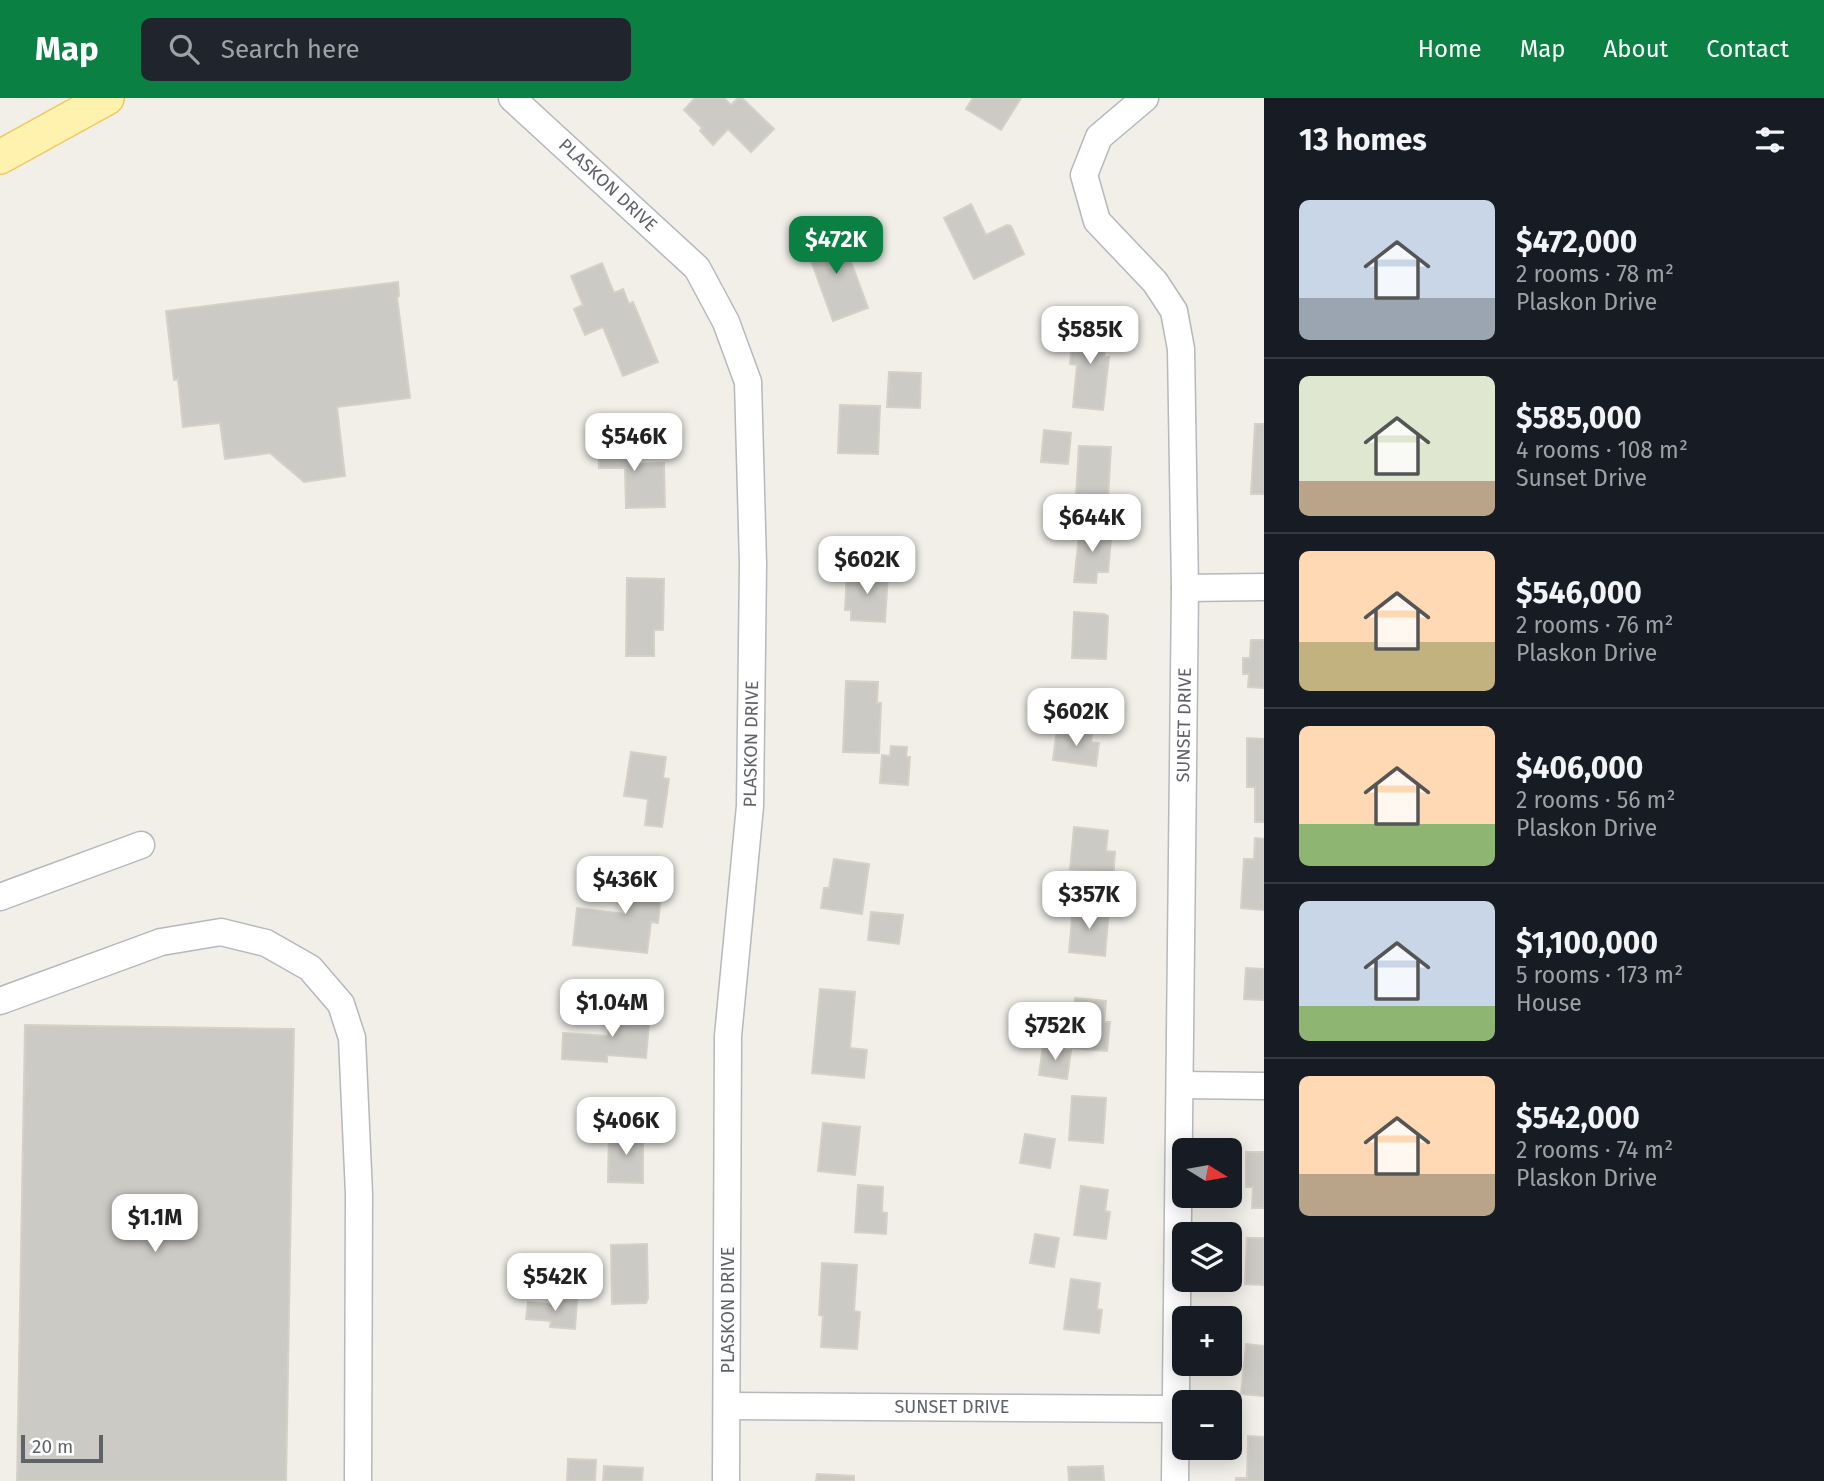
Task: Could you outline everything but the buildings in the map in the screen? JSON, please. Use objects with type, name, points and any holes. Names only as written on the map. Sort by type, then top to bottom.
[{"type":"main road","points":[[0,157],[107,98]]},
{"type":"street","name":"PLASKON DRIVE","points":[[512,98],[697,268],[726,322],[748,382],[753,565],[750,806],[728,1036],[726,1481]]},
{"type":"street","name":"SUNSET DRIVE","points":[[1145,98],[1099,137],[1084,174],[1097,221],[1155,282],[1174,311],[1181,349],[1185,588],[1176,1390]]},
{"type":"street","points":[[1185,588],[1264,587]]},
{"type":"street","points":[[0,897],[141,845]]},
{"type":"street","points":[[0,1001],[161,942],[221,932],[266,943],[310,968],[341,1004],[352,1038],[359,1194],[358,1481]]},
{"type":"street","points":[[1180,1085],[1264,1086]]},
{"type":"street","name":"SUNSET DRIVE","points":[[728,1406],[1172,1409]]},
{"type":"street","name":"SUNSET DRIVE","points":[[1175,1460],[1175,1481]]}]
